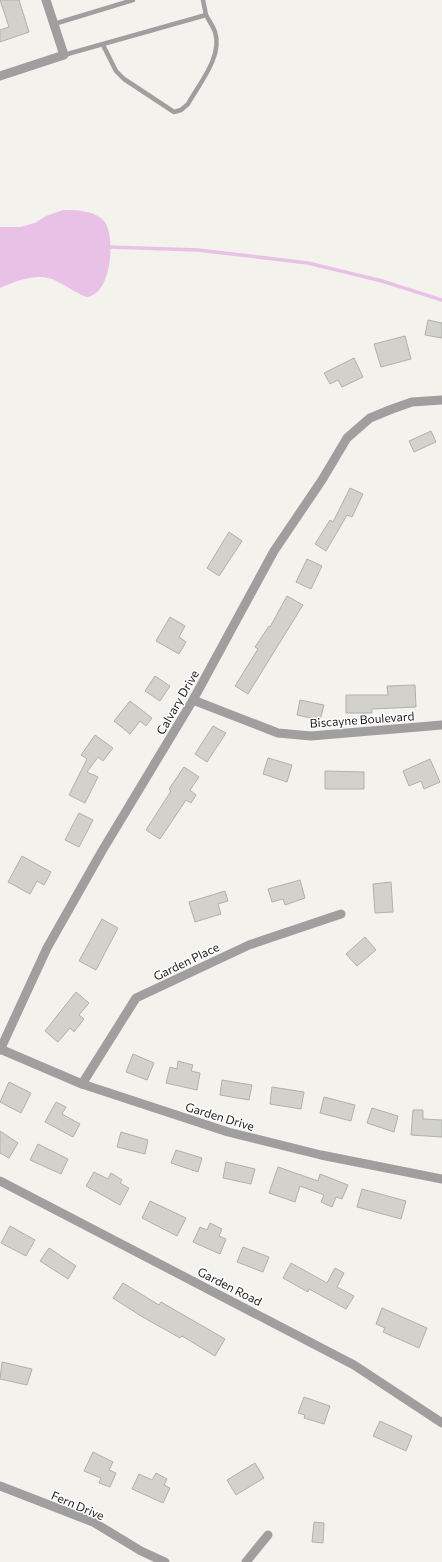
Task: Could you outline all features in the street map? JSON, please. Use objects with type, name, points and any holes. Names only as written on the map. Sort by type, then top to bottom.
[{"type":"street","points":[[0,76],[64,55],[46,0]]},
{"type":"street","name":"Calvary Drive","points":[[0,1049],[47,948],[102,851],[193,700],[274,551],[322,480],[347,438],[370,418],[412,402],[442,400]]},
{"type":"street","name":"Biscayne Boulevard","points":[[193,700],[278,733],[312,736],[442,725]]},
{"type":"street","name":"Garden Place","points":[[82,1084],[136,998],[249,944],[341,914]]},
{"type":"street","name":"Garden Drive","points":[[0,1049],[82,1084],[228,1132],[321,1155],[442,1179]]},
{"type":"street","name":"Garden Road","points":[[0,1181],[354,1365],[442,1423]]},
{"type":"street","name":"Fern Drive","points":[[0,1486],[93,1522],[141,1551],[165,1562]]},
{"type":"street","points":[[246,1562],[268,1535]]},
{"type":"lane","points":[[54,24],[133,0]]},
{"type":"lane","points":[[103,45],[116,71],[124,79],[174,112],[181,110],[188,104],[214,57],[216,46],[215,33],[206,15],[203,0]]},
{"type":"lane","points":[[64,55],[206,15]]},
{"type":"shaded area","points":[[63,210],[85,211],[100,217],[108,228],[110,239],[109,264],[101,287],[95,294],[86,297],[52,279],[46,277],[32,277],[19,280],[0,288],[0,227],[20,227],[35,223],[46,216]]},
{"type":"building","points":[[0,0],[19,0],[29,32],[0,42],[0,30],[9,27]]},
{"type":"building","points":[[428,320],[442,323],[442,338],[425,335]]},
{"type":"building","points":[[405,336],[411,359],[381,367],[374,344]]},
{"type":"building","points":[[354,358],[363,377],[342,387],[338,380],[330,384],[324,373]]},
{"type":"building","points":[[431,431],[436,442],[414,452],[409,441]]},
{"type":"building","points":[[350,488],[363,494],[352,517],[347,515],[326,551],[315,544],[330,520],[333,522]]},
{"type":"building","points":[[229,532],[242,541],[219,576],[207,568]]},
{"type":"building","points":[[307,559],[322,566],[311,589],[296,582]]},
{"type":"building","points":[[287,596],[303,605],[248,694],[235,686],[258,649],[255,647],[269,626],[270,627]]},
{"type":"building","points":[[170,617],[185,626],[179,637],[186,642],[179,654],[156,641]]},
{"type":"building","points":[[155,676],[170,686],[160,701],[145,691]]},
{"type":"building","points":[[415,685],[416,707],[372,709],[372,713],[346,713],[346,695],[388,695],[387,686]]},
{"type":"building","points":[[300,700],[324,705],[320,720],[297,715]]},
{"type":"building","points":[[130,701],[152,718],[146,726],[140,721],[130,734],[114,721]]},
{"type":"building","points":[[213,726],[226,733],[207,762],[195,754]]},
{"type":"building","points":[[95,735],[113,748],[103,761],[98,757],[87,772],[98,777],[85,803],[69,795],[87,759],[81,755]]},
{"type":"building","points":[[268,758],[292,765],[287,782],[263,774]]},
{"type":"building","points":[[430,759],[440,782],[424,789],[421,781],[409,786],[403,771]]},
{"type":"building","points":[[184,767],[199,777],[190,790],[196,795],[191,803],[186,800],[160,839],[146,830],[171,791],[169,789]]},
{"type":"building","points":[[325,771],[364,772],[364,789],[325,789]]},
{"type":"building","points":[[79,813],[93,820],[79,847],[65,840]]},
{"type":"building","points":[[22,856],[51,872],[44,885],[37,881],[30,894],[8,882]]},
{"type":"building","points":[[300,880],[305,898],[285,905],[283,899],[272,902],[268,889]]},
{"type":"building","points":[[391,882],[393,912],[375,913],[373,884]]},
{"type":"building","points":[[225,891],[228,901],[218,904],[221,914],[195,922],[189,902]]},
{"type":"building","points":[[102,919],[118,928],[96,970],[79,961]]},
{"type":"building","points":[[365,937],[376,950],[357,966],[346,954]]},
{"type":"building","points":[[76,992],[89,1003],[79,1015],[84,1019],[74,1032],[70,1028],[58,1042],[45,1031]]},
{"type":"building","points":[[133,1054],[154,1063],[147,1080],[126,1072]]},
{"type":"building","points":[[178,1061],[193,1065],[191,1071],[200,1073],[197,1090],[166,1083],[170,1067],[177,1069]]},
{"type":"building","points":[[222,1080],[252,1085],[249,1100],[220,1095]]},
{"type":"building","points":[[9,1082],[31,1093],[21,1113],[0,1102]]},
{"type":"building","points":[[272,1087],[304,1092],[301,1109],[270,1104]]},
{"type":"building","points":[[324,1097],[355,1105],[351,1121],[320,1113]]},
{"type":"building","points":[[56,1102],[66,1107],[62,1114],[80,1124],[73,1137],[45,1122]]},
{"type":"building","points":[[372,1108],[398,1116],[394,1132],[367,1123]]},
{"type":"building","points":[[413,1110],[423,1110],[423,1119],[442,1120],[442,1137],[411,1135]]},
{"type":"building","points":[[0,1131],[18,1143],[9,1158],[0,1153]]},
{"type":"building","points":[[121,1132],[148,1140],[145,1154],[117,1147]]},
{"type":"building","points":[[38,1144],[68,1159],[61,1174],[30,1160]]},
{"type":"building","points":[[176,1150],[202,1158],[198,1172],[171,1163]]},
{"type":"building","points":[[226,1162],[255,1169],[251,1184],[223,1178]]},
{"type":"building","points":[[278,1167],[318,1181],[320,1174],[348,1185],[342,1199],[336,1197],[332,1207],[321,1202],[324,1195],[300,1186],[295,1202],[269,1193]]},
{"type":"building","points":[[94,1172],[108,1179],[111,1173],[122,1180],[120,1183],[129,1188],[120,1205],[86,1186]]},
{"type":"building","points":[[362,1189],[406,1201],[401,1219],[357,1207]]},
{"type":"building","points":[[150,1201],[186,1218],[177,1236],[142,1218]]},
{"type":"building","points":[[210,1223],[222,1229],[219,1236],[226,1239],[220,1254],[193,1242],[200,1227],[207,1230]]},
{"type":"building","points":[[10,1226],[35,1240],[26,1256],[1,1243]]},
{"type":"building","points":[[243,1247],[269,1257],[263,1272],[237,1262]]},
{"type":"building","points":[[49,1248],[76,1266],[68,1279],[40,1261]]},
{"type":"building","points":[[291,1263],[327,1283],[335,1268],[344,1273],[337,1287],[354,1296],[346,1309],[309,1289],[308,1292],[283,1278]]},
{"type":"building","points":[[123,1283],[159,1305],[161,1302],[225,1339],[215,1356],[182,1336],[180,1338],[141,1316],[113,1298]]},
{"type":"building","points":[[382,1308],[427,1328],[419,1348],[383,1332],[385,1328],[376,1324]]},
{"type":"building","points":[[2,1362],[32,1369],[27,1385],[0,1379]]},
{"type":"building","points":[[304,1397],[330,1406],[324,1424],[304,1418],[305,1415],[298,1413]]},
{"type":"building","points":[[380,1421],[412,1436],[406,1451],[373,1436]]},
{"type":"building","points":[[93,1452],[113,1462],[109,1470],[116,1473],[110,1487],[99,1483],[101,1478],[84,1471]]},
{"type":"building","points":[[255,1463],[264,1478],[236,1495],[227,1480]]},
{"type":"building","points":[[156,1473],[167,1479],[164,1485],[170,1488],[163,1503],[132,1489],[139,1474],[152,1480]]},
{"type":"building","points":[[314,1522],[324,1523],[323,1543],[312,1542]]},
{"type":"waterway","points":[[109,247],[198,250],[308,263],[382,281],[442,300]]}]
